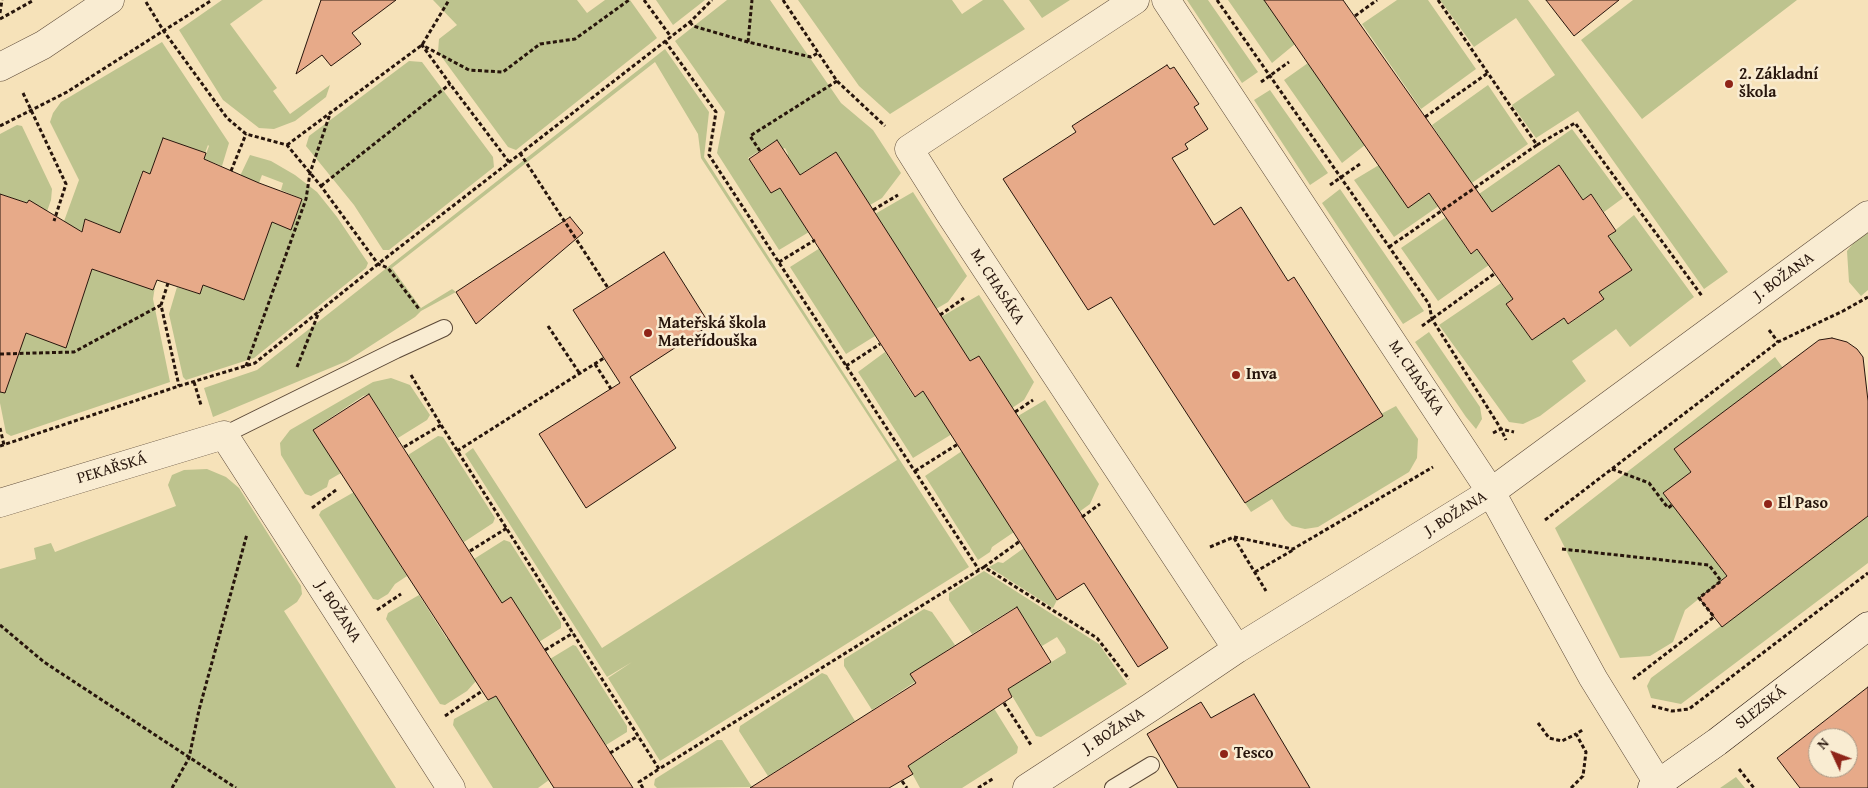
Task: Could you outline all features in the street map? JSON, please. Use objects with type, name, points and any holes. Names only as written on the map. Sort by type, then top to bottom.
[{"type":"street","points":[[0,67],[43,45],[110,0]]},
{"type":"street","points":[[909,149],[1135,0]]},
{"type":"street","name":"M. CHASÁKA","points":[[1166,0],[1492,492],[1593,678],[1654,782]]},
{"type":"street","name":"M. CHASÁKA","points":[[909,149],[1237,649]]},
{"type":"street","name":"J. BOŽANA","points":[[1027,788],[1237,649],[1492,492],[1868,215]]},
{"type":"street","name":"J. BOŽANA","points":[[224,435],[451,788]]},
{"type":"street","name":"PEKAŘSKÁ","points":[[0,503],[224,435]]},
{"type":"street","name":"SLEZSKÁ","points":[[1654,782],[1717,742],[1868,626]]},
{"type":"lane","points":[[224,435],[440,330]]},
{"type":"lane","points":[[1113,788],[1151,765]]},
{"type":"path","points":[[0,12],[2,0]]},
{"type":"path","points":[[0,19],[34,0]]},
{"type":"path","points":[[144,0],[163,30],[227,118],[246,134],[286,145],[321,186],[378,264],[388,268],[440,330]]},
{"type":"path","points":[[0,126],[67,92],[212,0]]},
{"type":"path","points":[[286,145],[422,44],[449,0]]},
{"type":"path","points":[[422,44],[469,70],[503,72],[540,44],[575,39],[629,0]]},
{"type":"path","points":[[644,0],[671,37]]},
{"type":"path","points":[[0,428],[2,446],[179,386],[255,363],[378,264],[690,22],[712,0]]},
{"type":"path","points":[[748,42],[752,0]]},
{"type":"path","points":[[783,0],[837,81],[909,149]]},
{"type":"path","points":[[1217,0],[1429,304],[1432,319],[1501,429]]},
{"type":"path","points":[[1355,16],[1377,0]]},
{"type":"path","points":[[1438,0],[1537,145]]},
{"type":"path","points":[[690,22],[693,26],[748,42],[811,57],[818,53]]},
{"type":"path","points":[[665,41],[716,112],[709,155],[979,570]]},
{"type":"path","points":[[422,44],[509,162]]},
{"type":"path","points":[[1425,117],[1488,73]]},
{"type":"path","points":[[760,151],[750,136],[837,81]]},
{"type":"path","points":[[321,186],[450,84]]},
{"type":"path","points":[[33,110],[66,184],[54,221]]},
{"type":"path","points":[[246,366],[306,199],[310,173],[331,111]]},
{"type":"path","points":[[1389,247],[1537,145],[1574,122],[1721,322]]},
{"type":"path","points":[[231,170],[246,134]]},
{"type":"path","points":[[520,153],[608,288]]},
{"type":"path","points":[[779,262],[815,240]]},
{"type":"path","points":[[1393,345],[1494,274]]},
{"type":"path","points":[[168,283],[161,305],[179,386]]},
{"type":"path","points":[[940,315],[968,295]]},
{"type":"path","points":[[1546,525],[1545,519],[1778,342],[1868,297]]},
{"type":"path","points":[[0,354],[74,352],[161,305]]},
{"type":"path","points":[[281,407],[320,310]]},
{"type":"path","points":[[548,326],[580,374]]},
{"type":"path","points":[[846,366],[880,344]]},
{"type":"path","points":[[396,350],[457,451],[659,769]]},
{"type":"path","points":[[457,451],[604,358]]},
{"type":"path","points":[[595,364],[612,389]]},
{"type":"path","points":[[403,376],[412,377]]},
{"type":"path","points":[[404,447],[441,425]]},
{"type":"path","points":[[1255,572],[1501,429],[1516,432]]},
{"type":"path","points":[[915,471],[958,444]]},
{"type":"path","points":[[1611,469],[1649,483],[1668,508],[1672,505]]},
{"type":"path","points":[[304,514],[336,490]]},
{"type":"path","points":[[1082,517],[1106,500]]},
{"type":"path","points":[[172,788],[189,758],[199,710],[251,520],[269,506]]},
{"type":"path","points":[[470,551],[507,528]]},
{"type":"path","points":[[1206,549],[1234,538],[1293,549]]},
{"type":"path","points":[[643,788],[639,782],[984,567],[1020,541]]},
{"type":"path","points":[[1556,549],[1709,565],[1721,581],[1699,598],[1714,616],[1626,684]]},
{"type":"path","points":[[984,567],[1097,638],[1151,707]]},
{"type":"path","points":[[1649,705],[1672,711],[1689,709],[1868,573]]},
{"type":"path","points":[[370,615],[402,594]]},
{"type":"path","points":[[0,625],[44,662],[236,788]]},
{"type":"path","points":[[545,650],[573,633]]},
{"type":"path","points":[[438,721],[482,691]]},
{"type":"path","points":[[1004,703],[1035,752]]},
{"type":"path","points":[[1538,723],[1549,738],[1562,741],[1576,734]]},
{"type":"path","points":[[610,753],[638,736]]},
{"type":"path","points":[[902,781],[907,788]]},
{"type":"green space","points":[[222,0],[263,0],[230,24],[277,88],[273,91],[290,114],[330,85],[326,97],[295,121],[274,129],[259,128],[223,100],[179,30]]},
{"type":"green space","points":[[433,0],[577,0],[587,13],[605,0],[630,0],[657,38],[516,150],[508,147],[438,52],[439,39],[457,25]]},
{"type":"green space","points":[[656,0],[705,0],[673,25]]},
{"type":"green space","points":[[727,0],[770,0],[841,103],[873,130],[901,173],[882,198],[870,205],[836,152],[799,175],[785,148],[783,149],[777,140],[748,158],[771,193],[780,188],[809,232],[779,250],[717,153],[725,112],[675,41]]},
{"type":"green space","points":[[798,0],[952,0],[962,14],[983,0],[1003,0],[1025,29],[890,114],[859,86]]},
{"type":"green space","points":[[1029,0],[1070,0],[1042,18]]},
{"type":"green space","points":[[1187,0],[1208,0],[1258,72],[1242,83]]},
{"type":"green space","points":[[1228,0],[1272,0],[1267,4],[1295,44],[1272,63]]},
{"type":"green space","points":[[1397,0],[1428,0],[1476,69],[1421,109],[1362,24]]},
{"type":"green space","points":[[1440,0],[1528,0],[1728,272],[1704,289],[1578,111],[1536,138],[1512,105],[1555,75],[1516,18],[1474,47]]},
{"type":"green space","points":[[1633,0],[1797,0],[1642,119],[1581,40]]},
{"type":"green space","points":[[162,42],[229,143],[222,166],[204,159],[208,145],[205,153],[163,138],[150,174],[142,172],[128,212],[125,243],[103,235],[106,227],[85,219],[82,231],[63,224],[79,180],[50,122],[53,113],[61,102]]},
{"type":"green space","points":[[665,49],[709,112],[704,157],[969,567],[660,761],[608,678],[632,662],[607,677],[465,454],[473,448],[602,648],[897,460],[701,158],[698,134],[655,62],[392,268],[421,308],[452,289],[456,292],[421,311],[415,317],[347,361],[213,417],[204,388],[257,370]]},
{"type":"green space","points":[[409,61],[422,62],[493,157],[494,167],[389,250],[383,250],[354,205],[306,146],[309,136]]},
{"type":"green space","points":[[1308,63],[1365,145],[1342,163],[1284,80]]},
{"type":"green space","points":[[1488,85],[1528,144],[1394,237],[1354,180],[1379,165],[1408,207],[1462,170],[1432,125]]},
{"type":"green space","points":[[1270,90],[1328,173],[1310,185],[1254,100]]},
{"type":"green space","points":[[17,125],[22,126],[52,189],[51,200],[45,217],[29,200],[27,203],[0,194],[0,134]]},
{"type":"green space","points":[[1572,129],[1623,198],[1604,212],[1591,194],[1583,200],[1559,165],[1491,212],[1479,194]]},
{"type":"green space","points":[[250,155],[271,161],[295,175],[317,192],[337,217],[368,263],[366,268],[254,358],[186,380],[183,377],[169,314],[177,287],[200,294],[203,285],[244,299],[272,222],[291,229],[302,199],[281,190],[283,183],[262,175],[259,183],[240,176]]},
{"type":"green space","points":[[1340,189],[1424,311],[1403,324],[1322,203]]},
{"type":"green space","points":[[913,192],[967,276],[948,302],[936,309],[875,214]]},
{"type":"green space","points":[[1452,213],[1458,235],[1470,254],[1478,249],[1489,265],[1438,301],[1401,248]]},
{"type":"green space","points":[[1634,215],[1694,297],[1630,347],[1616,329],[1572,361],[1586,381],[1540,416],[1523,424],[1509,422],[1439,325],[1501,283],[1513,299],[1506,304],[1532,340],[1564,318],[1569,324],[1604,299],[1599,292],[1632,270],[1608,236]]},
{"type":"green space","points":[[1868,229],[1868,290],[1861,296],[1849,282],[1847,251],[1861,234]]},
{"type":"green space","points":[[820,248],[875,336],[846,354],[790,267]]},
{"type":"green space","points":[[119,253],[156,280],[153,299],[170,382],[11,436],[6,433],[0,403],[0,340],[26,333],[66,347],[92,269],[112,276]]},
{"type":"green space","points":[[979,295],[1034,382],[1024,400],[1012,408],[979,356],[969,361],[941,317]]},
{"type":"green space","points":[[1429,332],[1480,407],[1482,419],[1476,429],[1415,342]]},
{"type":"green space","points":[[885,352],[914,397],[923,391],[952,434],[913,458],[858,372]]},
{"type":"green space","points":[[1775,357],[1783,368],[1674,449],[1691,472],[1727,576],[1685,610],[1673,642],[1650,656],[1620,658],[1555,528]]},
{"type":"green space","points":[[391,378],[410,385],[430,415],[427,420],[398,438],[369,394],[363,396],[314,429],[341,473],[329,480],[327,487],[311,496],[305,494],[281,455],[280,443],[290,430],[373,382]]},
{"type":"green space","points":[[1045,400],[1099,484],[1090,504],[1079,512],[1018,416]]},
{"type":"green space","points":[[1396,406],[1418,439],[1417,458],[1409,472],[1318,527],[1305,529],[1292,526],[1272,499],[1251,512],[1245,503]]},
{"type":"green space","points":[[438,436],[443,437],[495,518],[493,523],[464,542],[408,455]]},
{"type":"green space","points":[[962,451],[1014,532],[992,547],[990,552],[978,560],[925,476]]},
{"type":"green space","points":[[207,469],[226,477],[239,488],[301,586],[302,594],[297,602],[284,611],[396,788],[0,788],[0,569],[36,559],[34,548],[51,543],[55,552],[176,506],[168,485],[172,475],[184,470]]},
{"type":"green space","points":[[354,492],[407,576],[395,584],[388,594],[378,600],[373,599],[319,515],[321,511]]},
{"type":"green space","points":[[1868,516],[1868,563],[1681,704],[1651,698],[1647,686],[1651,678]]},
{"type":"green space","points":[[504,540],[510,542],[561,622],[561,628],[539,642],[511,598],[502,603],[474,559]]},
{"type":"green space","points":[[1024,548],[1057,600],[1053,608],[989,567],[998,562],[1003,563]]},
{"type":"green space","points":[[984,571],[1099,644],[1127,684],[1041,737],[1036,736],[1008,689],[1066,653],[1065,649],[1057,637],[1042,646],[1016,607],[972,634],[949,600],[949,593]]},
{"type":"green space","points":[[419,595],[447,639],[456,634],[476,681],[467,691],[445,705],[440,704],[386,619],[388,613]]},
{"type":"green space","points":[[924,609],[932,612],[955,645],[911,674],[915,682],[872,710],[844,666],[844,659]]},
{"type":"green space","points":[[573,645],[576,646],[627,726],[627,732],[606,745],[550,659]]},
{"type":"green space","points":[[822,673],[827,675],[855,721],[768,776],[739,731],[740,726]]},
{"type":"green space","points":[[496,696],[549,780],[538,788],[493,788],[453,725],[454,719]]},
{"type":"green space","points":[[990,702],[1018,747],[1017,753],[962,788],[920,788],[908,766],[952,738],[947,729]]},
{"type":"green space","points":[[717,740],[722,740],[752,787],[657,788],[654,785],[655,779]]},
{"type":"green space","points":[[1736,777],[1745,788],[1720,788]]},
{"type":"building","points":[[321,0],[396,0],[352,33],[361,44],[331,66],[322,55],[296,74]]},
{"type":"building","points":[[1264,0],[1343,0],[1492,212],[1559,165],[1583,200],[1591,194],[1616,231],[1608,236],[1632,270],[1599,292],[1604,299],[1568,324],[1564,318],[1532,340],[1506,304],[1513,299],[1477,249],[1471,254],[1429,193],[1408,208]]},
{"type":"building","points":[[1546,0],[1619,0],[1574,36]]},
{"type":"building","points":[[1167,65],[1170,69],[1174,67],[1199,104],[1194,107],[1208,129],[1185,144],[1188,149],[1172,158],[1214,225],[1241,207],[1288,281],[1294,277],[1383,416],[1245,503],[1111,297],[1088,310],[1003,179],[1076,132],[1072,126]]},
{"type":"building","points":[[163,138],[206,153],[204,159],[302,199],[291,230],[272,222],[244,300],[203,285],[200,294],[157,280],[153,290],[92,269],[66,348],[26,333],[5,393],[0,392],[0,194],[27,203],[29,200],[82,232],[85,219],[120,233],[143,171],[150,174]]},
{"type":"building","points":[[777,140],[800,175],[836,152],[970,361],[979,356],[1168,648],[1138,667],[1084,583],[1057,600],[923,391],[915,397],[780,188],[771,193],[749,159]]},
{"type":"building","points":[[570,217],[583,233],[476,324],[456,292]]},
{"type":"building","points":[[664,252],[710,325],[630,377],[676,448],[586,508],[539,434],[620,383],[573,310]]},
{"type":"building","points":[[1832,338],[1847,342],[1857,349],[1863,357],[1868,401],[1868,516],[1722,627],[1699,598],[1727,576],[1663,493],[1691,472],[1674,449],[1819,340]]},
{"type":"building","points":[[369,394],[502,603],[511,597],[633,788],[554,788],[496,696],[488,700],[313,430]]},
{"type":"building","points":[[1017,607],[1051,662],[1008,689],[1012,697],[908,766],[913,774],[889,788],[750,788],[916,683],[910,674]]},
{"type":"building","points":[[1868,687],[1868,788],[1800,788],[1777,758],[1808,734],[1808,778],[1858,778],[1858,728],[1815,728]]},
{"type":"building","name":"Tesco","points":[[1254,694],[1310,788],[1178,788],[1147,734],[1201,702],[1211,718]]},
{"type":"place","name":"2. Základní škola","points":[[1729,84]]},
{"type":"place","name":"Mateřská škola Mateřídouška","points":[[648,333]]},
{"type":"place","name":"Inva","points":[[1236,375]]},
{"type":"place","name":"El Paso","points":[[1768,504]]},
{"type":"place","name":"Tesco","points":[[1224,754]]}]
